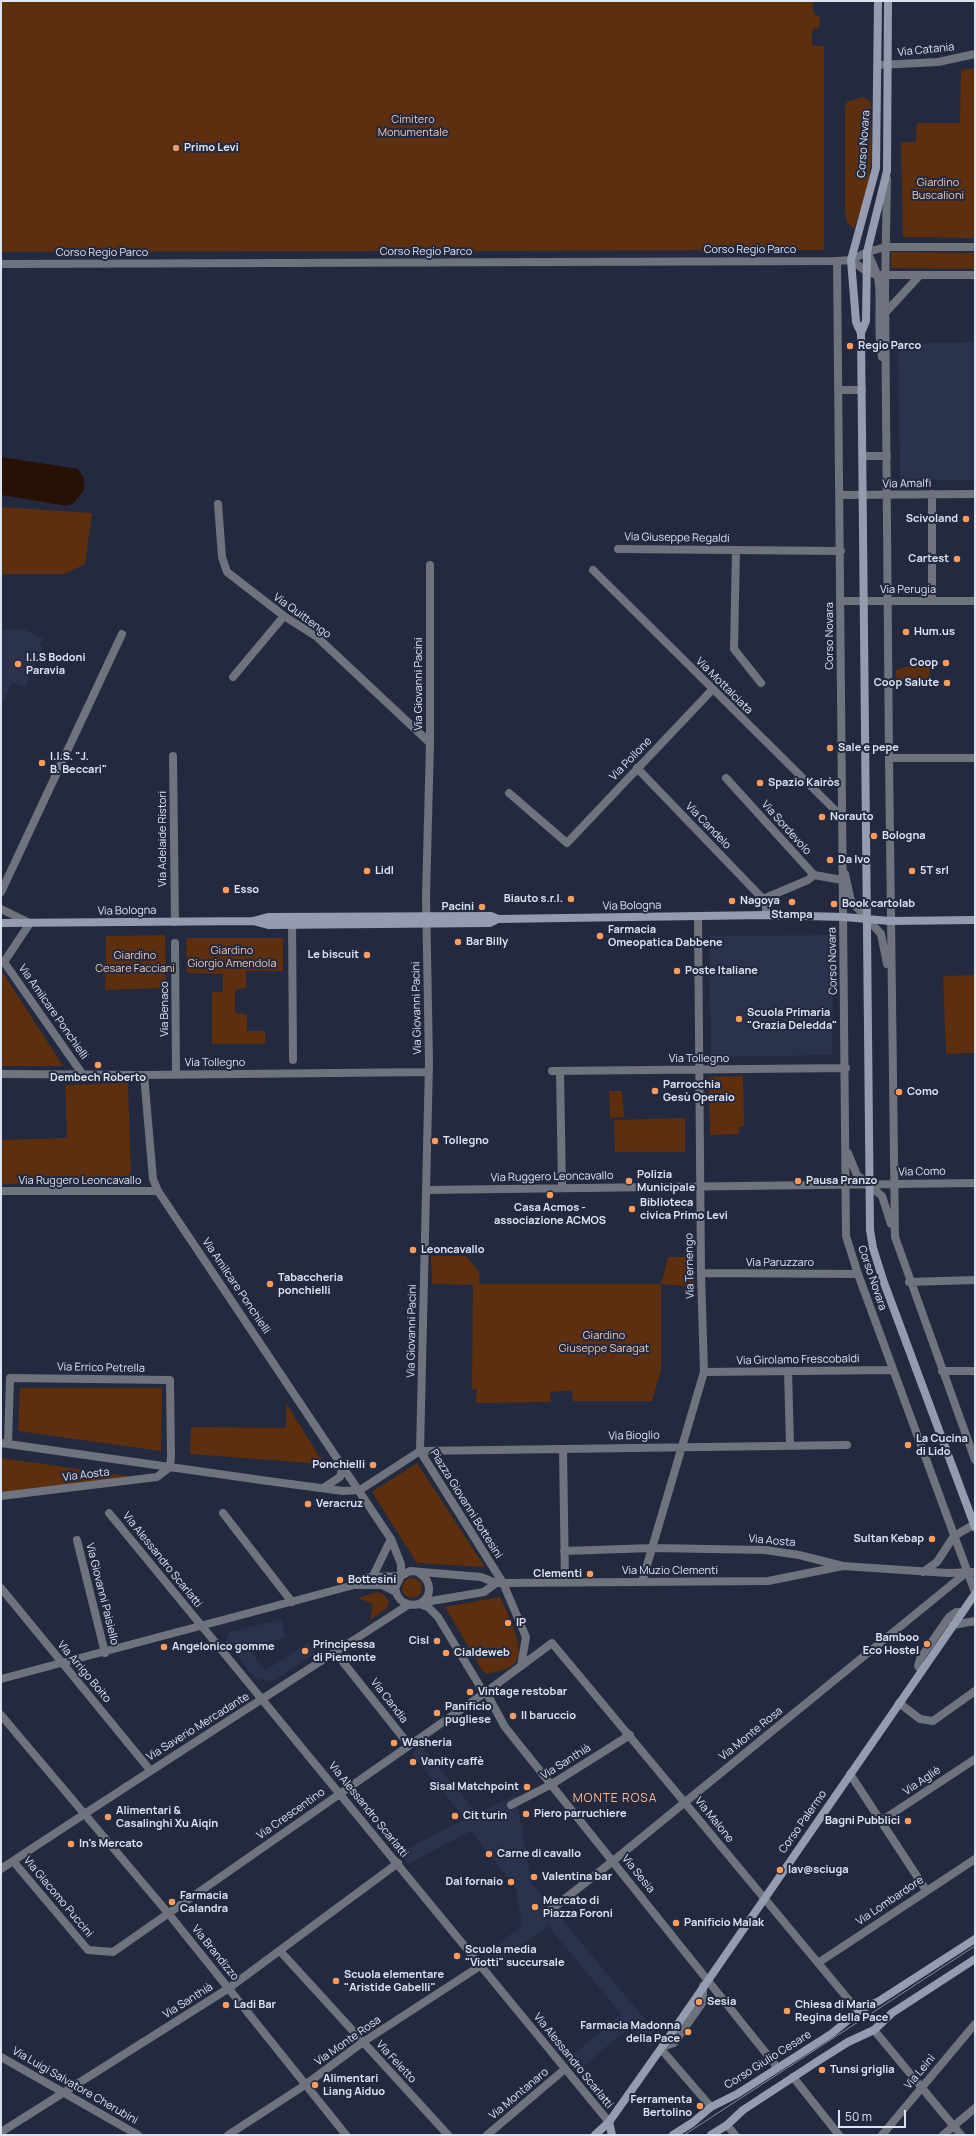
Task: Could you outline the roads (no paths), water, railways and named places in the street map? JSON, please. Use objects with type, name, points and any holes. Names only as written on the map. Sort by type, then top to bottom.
[{"type":"main road","name":"Corso Novara","points":[[861,332],[856,322],[851,260],[876,168],[879,65],[878,1]]},
{"type":"main road","name":"Corso Novara","points":[[888,1],[887,171],[867,252],[866,321],[861,332],[865,601],[866,919],[870,1230],[873,1248],[975,1525]]},
{"type":"main road","name":"Via Bologna","points":[[1,924],[253,921],[268,925],[292,921],[426,920],[490,923],[498,919],[766,915],[844,916],[890,921],[975,920]]},
{"type":"main road","name":"Corso Palermo","points":[[596,2135],[609,2122],[662,2048],[705,1983],[975,1593]]},
{"type":"main road","name":"Corso Giulio Cesare","points":[[673,2135],[692,2123],[711,2107],[737,2094],[777,2067],[831,2034],[858,2011],[879,2001],[975,1939]]},
{"type":"main road","points":[[711,2135],[727,2125],[743,2110],[848,2042],[874,2030],[892,2013],[975,1959]]},
{"type":"main road","points":[[609,2122],[612,2135]]},
{"type":"street","name":"Via Catania","points":[[879,65],[938,62],[975,54]]},
{"type":"street","name":"Corso Novara","points":[[887,171],[885,274],[888,758],[895,1237],[975,1460]]},
{"type":"street","name":"Corso Regio Parco","points":[[1,264],[837,261],[851,260],[867,252],[886,247],[975,247]]},
{"type":"street","points":[[867,252],[877,275],[879,284],[880,348],[886,377]]},
{"type":"street","points":[[851,260],[866,271],[877,275],[975,275]]},
{"type":"street","name":"Corso Novara","points":[[837,261],[840,390],[842,880],[844,916],[846,1068],[846,1236],[858,1274],[954,1536],[971,1572],[975,1593]]},
{"type":"street","points":[[886,312],[920,275]]},
{"type":"street","points":[[840,390],[862,390]]},
{"type":"street","points":[[863,456],[887,456]]},
{"type":"street","points":[[932,494],[932,601]]},
{"type":"street","name":"Via Amalfi","points":[[840,495],[975,494]]},
{"type":"street","name":"Via Quittengo","points":[[218,504],[222,557],[227,572],[284,616],[317,637],[430,743]]},
{"type":"street","name":"Via Giuseppe Regaldi","points":[[618,549],[841,551]]},
{"type":"street","name":"Via Giuseppe Regaldi","points":[[736,550],[734,649],[761,683]]},
{"type":"street","name":"Via Giovanni Pacini","points":[[420,1451],[428,1072],[426,920],[430,743],[430,565]]},
{"type":"street","name":"Via Mottalciata","points":[[593,570],[712,690],[842,817]]},
{"type":"street","name":"Via Perugia","points":[[841,601],[975,601]]},
{"type":"street","points":[[233,677],[284,616]]},
{"type":"street","points":[[1,892],[122,634]]},
{"type":"street","name":"Via Pollone","points":[[509,793],[566,843],[712,690]]},
{"type":"street","name":"Via Adelaide Ristori","points":[[173,756],[175,922]]},
{"type":"street","points":[[888,758],[975,758]]},
{"type":"street","name":"Via Candelo","points":[[637,768],[763,899]]},
{"type":"street","name":"Via Sordevolo","points":[[726,778],[814,875]]},
{"type":"street","points":[[842,857],[852,901],[866,919],[881,934],[891,978]]},
{"type":"street","points":[[766,915],[766,906],[763,899],[808,880],[814,875],[842,880]]},
{"type":"street","points":[[1,909],[30,923],[3,962]]},
{"type":"street","name":"Via Ternengo","points":[[642,1582],[704,1372],[698,1070],[698,916]]},
{"type":"street","points":[[292,921],[293,1060]]},
{"type":"street","name":"Via Benaco","points":[[175,943],[176,1074]]},
{"type":"street","name":"Via Amilcare Ponchielli","points":[[3,962],[83,1075]]},
{"type":"street","name":"Via Tollegno","points":[[562,1188],[556,1071],[846,1068]]},
{"type":"street","name":"Via Tollegno","points":[[1,1074],[144,1075],[428,1072]]},
{"type":"street","name":"Via Amilcare Ponchielli","points":[[144,1075],[152,1179],[158,1191],[360,1490]]},
{"type":"street","points":[[846,1148],[857,1175],[870,1184],[885,1201],[895,1237]]},
{"type":"street","name":"Via Como","points":[[870,1184],[975,1182]]},
{"type":"street","name":"Via Ruggero Leoncavallo","points":[[426,1190],[870,1184]]},
{"type":"street","name":"Via Ruggero Leoncavallo","points":[[1,1191],[158,1191]]},
{"type":"street","name":"Via Paruzzaro","points":[[701,1274],[858,1274]]},
{"type":"street","points":[[910,1282],[975,1280]]},
{"type":"street","name":"Via Girolamo Frescobaldi","points":[[704,1372],[893,1370]]},
{"type":"street","points":[[788,1371],[790,1445]]},
{"type":"street","points":[[942,1371],[975,1371]]},
{"type":"street","name":"Via Errico Petrella","points":[[170,1467],[170,1380],[10,1378],[5,1444],[170,1467],[323,1488],[360,1490]]},
{"type":"street","name":"Via Bioglio","points":[[420,1451],[683,1446],[848,1445]]},
{"type":"street","points":[[563,1448],[565,1583]]},
{"type":"street","name":"Piazza Giovanni Bottesini","points":[[360,1490],[420,1451],[500,1583],[526,1637],[521,1666]]},
{"type":"street","points":[[323,1488],[340,1477],[343,1465]]},
{"type":"street","name":"Via Aosta","points":[[1,1496],[149,1478],[161,1475],[170,1467]]},
{"type":"street","points":[[360,1490],[392,1539],[401,1564],[401,1576]]},
{"type":"street","name":"Via Alessandro Scarlatti","points":[[110,1513],[609,2122]]},
{"type":"street","points":[[223,1513],[292,1602]]},
{"type":"street","name":"Corso Novara","points":[[923,1572],[937,1562],[954,1536],[975,1525]]},
{"type":"street","points":[[373,1576],[392,1539]]},
{"type":"street","name":"Via Giovanni Paisiello","points":[[77,1540],[105,1653]]},
{"type":"street","name":"Via Aosta","points":[[564,1551],[653,1548],[765,1550],[799,1555],[843,1566],[923,1572],[971,1572]]},
{"type":"street","name":"Via Muzio Clementi","points":[[500,1583],[768,1581],[843,1566]]},
{"type":"street","points":[[410,1571],[481,1577],[500,1583],[484,1592],[408,1605],[402,1602],[396,1592],[396,1583],[401,1576],[410,1571]]},
{"type":"street","name":"Via Monte Rosa","points":[[548,1912],[971,1572]]},
{"type":"street","points":[[420,1573],[428,1580],[430,1585],[430,1591],[422,1602]]},
{"type":"street","name":"Via Giovanni Paisiello","points":[[1,1679],[60,1662],[105,1653],[354,1585],[373,1576],[401,1576]]},
{"type":"street","name":"Via Giovanni Paisiello","points":[[354,1585],[382,1585],[396,1592]]},
{"type":"street","name":"Via Arrigo Boito","points":[[1,1588],[60,1662],[150,1770]]},
{"type":"street","points":[[422,1602],[438,1617],[485,1692],[521,1666]]},
{"type":"street","name":"Via Saverio Mercadante","points":[[1,1869],[150,1770],[263,1700],[408,1605]]},
{"type":"street","name":"Corso Palermo","points":[[922,1671],[918,1666],[920,1659],[949,1617],[956,1612],[962,1612]]},
{"type":"street","points":[[953,1625],[975,1621]]},
{"type":"street","name":"Via Malone","points":[[521,1666],[552,1643],[630,1734],[858,2011]]},
{"type":"street","name":"Via Candia","points":[[335,1652],[409,1745]]},
{"type":"street","points":[[899,1703],[920,1719],[933,1721],[975,1691]]},
{"type":"street","name":"Via Crescentino","points":[[168,1913],[485,1692]]},
{"type":"street","name":"Via Sesia","points":[[485,1692],[505,1727],[613,1861],[705,1983],[777,2067]]},
{"type":"street","name":"Via Brandizzo","points":[[1,1715],[168,1913],[346,2135]]},
{"type":"street","name":"Via Santhià","points":[[511,1805],[552,1784],[630,1734]]},
{"type":"street","name":"Via Agliè","points":[[881,1821],[975,1759]]},
{"type":"street","points":[[850,1774],[926,1890]]},
{"type":"street","name":"Via Lombardore","points":[[818,1963],[926,1890],[975,1859]]},
{"type":"street","name":"Via Giacomo Puccini","points":[[13,1861],[88,1950],[113,1952],[168,1913]]},
{"type":"street","name":"Via Santhià","points":[[1,2132],[229,1988],[398,1863]]},
{"type":"street","name":"Via Feletto","points":[[280,1951],[448,2135]]},
{"type":"street","name":"Via Monte Rosa","points":[[228,2135],[305,2085],[363,2042],[480,1966]]},
{"type":"street","name":"Via Leinì","points":[[882,2135],[975,2024]]},
{"type":"street","points":[[874,2030],[962,2135]]},
{"type":"street","points":[[662,2048],[711,2107]]},
{"type":"street","name":"Via Luigi Salvatore Cherubini","points":[[1,2057],[138,2135]]},
{"type":"street","name":"Via Montanaro","points":[[487,2135],[565,2070]]},
{"type":"street","points":[[793,2078],[839,2135]]},
{"type":"street","points":[[943,2135],[975,2108]]},
{"type":"street","points":[[727,2125],[735,2135]]},
{"type":"tram line","points":[[684,2135],[975,1946]]},
{"type":"place","name":"Primo Levi","points":[[176,148]]},
{"type":"place","name":"Regio Parco","points":[[850,346]]},
{"type":"place","name":"Scivoland","points":[[966,519]]},
{"type":"place","name":"Cartest","points":[[957,559]]},
{"type":"place","name":"Hum.us","points":[[906,632]]},
{"type":"place","name":"Coop","points":[[946,663]]},
{"type":"place","name":"I.I.S Bodoni Paravia","points":[[18,664]]},
{"type":"place","name":"Coop Salute","points":[[947,683]]},
{"type":"place","name":"Sale e pepe","points":[[830,748]]},
{"type":"place","name":"I.I.S. \"J. B. Beccari\"","points":[[42,763]]},
{"type":"place","name":"Spazio Kairòs","points":[[760,783]]},
{"type":"place","name":"Norauto","points":[[822,817]]},
{"type":"place","name":"Bologna","points":[[874,836]]},
{"type":"place","name":"Da Ivo","points":[[830,860]]},
{"type":"place","name":"Lidl","points":[[367,871]]},
{"type":"place","name":"5T srl","points":[[912,871]]},
{"type":"place","name":"Esso","points":[[226,890]]},
{"type":"place","name":"Biauto s.r.l.","points":[[571,899]]},
{"type":"place","name":"Nagoya","points":[[732,901]]},
{"type":"place","name":"Stampa","points":[[792,902]]},
{"type":"place","name":"Book cartolab","points":[[834,904]]},
{"type":"place","name":"Pacini","points":[[482,907]]},
{"type":"place","name":"Farmacia Omeopatica Dabbene","points":[[600,936]]},
{"type":"place","name":"Bar Billy","points":[[458,942]]},
{"type":"place","name":"Le biscuit","points":[[367,955]]},
{"type":"place","name":"Poste Italiane","points":[[677,971]]},
{"type":"place","name":"Scuola Primaria \"Grazia Deledda\"","points":[[739,1019]]},
{"type":"place","name":"Dembech Roberto","points":[[98,1065]]},
{"type":"place","name":"Parrocchia Gesù Operaio","points":[[655,1091]]},
{"type":"place","name":"Como","points":[[899,1092]]},
{"type":"place","name":"Tollegno","points":[[435,1141]]},
{"type":"place","name":"Polizia Municipale","points":[[629,1181]]},
{"type":"place","name":"Pausa Pranzo","points":[[798,1181]]},
{"type":"place","name":"Casa Acmos - associazione ACMOS","points":[[550,1195]]},
{"type":"place","name":"Biblioteca civica Primo Levi","points":[[632,1209]]},
{"type":"place","name":"Leoncavallo","points":[[413,1250]]},
{"type":"place","name":"Tabaccheria ponchielli","points":[[270,1284]]},
{"type":"place","name":"La Cucina di Lido","points":[[908,1445]]},
{"type":"place","name":"Ponchielli","points":[[373,1465]]},
{"type":"place","name":"Veracruz","points":[[308,1504]]},
{"type":"place","name":"Sultan Kebap","points":[[932,1539]]},
{"type":"place","name":"Clementi","points":[[590,1574]]},
{"type":"place","name":"Bottesini","points":[[340,1580]]},
{"type":"place","name":"IP","points":[[508,1623]]},
{"type":"place","name":"Cisl","points":[[437,1641]]},
{"type":"place","name":"Bamboo Eco Hostel","points":[[927,1644]]},
{"type":"place","name":"Angelonico gomme","points":[[164,1647]]},
{"type":"place","name":"Principessa di Piemonte","points":[[305,1651]]},
{"type":"place","name":"Cialdeweb","points":[[446,1653]]},
{"type":"place","name":"Vintage restobar","points":[[470,1692]]},
{"type":"place","name":"Panificio pugliese","points":[[437,1713]]},
{"type":"place","name":"Il baruccio","points":[[513,1716]]},
{"type":"place","name":"Washeria","points":[[394,1743]]},
{"type":"place","name":"Vanity caffè","points":[[413,1762]]},
{"type":"place","name":"Sisal Matchpoint","points":[[527,1787]]},
{"type":"place","name":"Piero parruchiere","points":[[526,1814]]},
{"type":"place","name":"Cit turin","points":[[455,1816]]},
{"type":"place","name":"Alimentari & Casalinghi Xu Aiqin","points":[[108,1817]]},
{"type":"place","name":"Bagni Pubblici","points":[[908,1821]]},
{"type":"place","name":"In's Mercato","points":[[71,1844]]},
{"type":"place","name":"Carne di cavallo","points":[[489,1854]]},
{"type":"place","name":"lav@sciuga","points":[[780,1870]]},
{"type":"place","name":"Valentina bar","points":[[534,1877]]},
{"type":"place","name":"Dal fornaio","points":[[511,1882]]},
{"type":"place","name":"Farmacia Calandra","points":[[172,1902]]},
{"type":"place","name":"Mercato di Piazza Foroni","points":[[535,1907]]},
{"type":"place","name":"Panificio Malak","points":[[676,1923]]},
{"type":"place","name":"Scuola media \"Viotti\" succursale","points":[[457,1956]]},
{"type":"place","name":"Scuola elementare \"Aristide Gabelli\"","points":[[336,1981]]},
{"type":"place","name":"Sesia","points":[[699,2002]]},
{"type":"place","name":"Ladi Bar","points":[[226,2005]]},
{"type":"place","name":"Chiesa di Maria Regina della Pace","points":[[787,2011]]},
{"type":"place","name":"Farmacia Madonna della Pace","points":[[688,2032]]},
{"type":"place","name":"Tunsi griglia","points":[[822,2070]]},
{"type":"place","name":"Alimentari Liang Aiduo","points":[[315,2085]]},
{"type":"place","name":"Ferramenta Bertolino","points":[[700,2106]]},
{"type":"district","name":"MONTE ROSA","points":[[615,1799]]},
{"type":"park label","name":"Cimitero Monumentale","points":[[413,126]]},
{"type":"park label","name":"Giardino Buscalioni","points":[[938,189]]},
{"type":"park label","name":"Giardino Giorgio Amendola","points":[[232,957]]},
{"type":"park label","name":"Giardino Cesare Facciani","points":[[135,962]]},
{"type":"park label","name":"Giardino Giuseppe Saragat","points":[[604,1342]]}]
